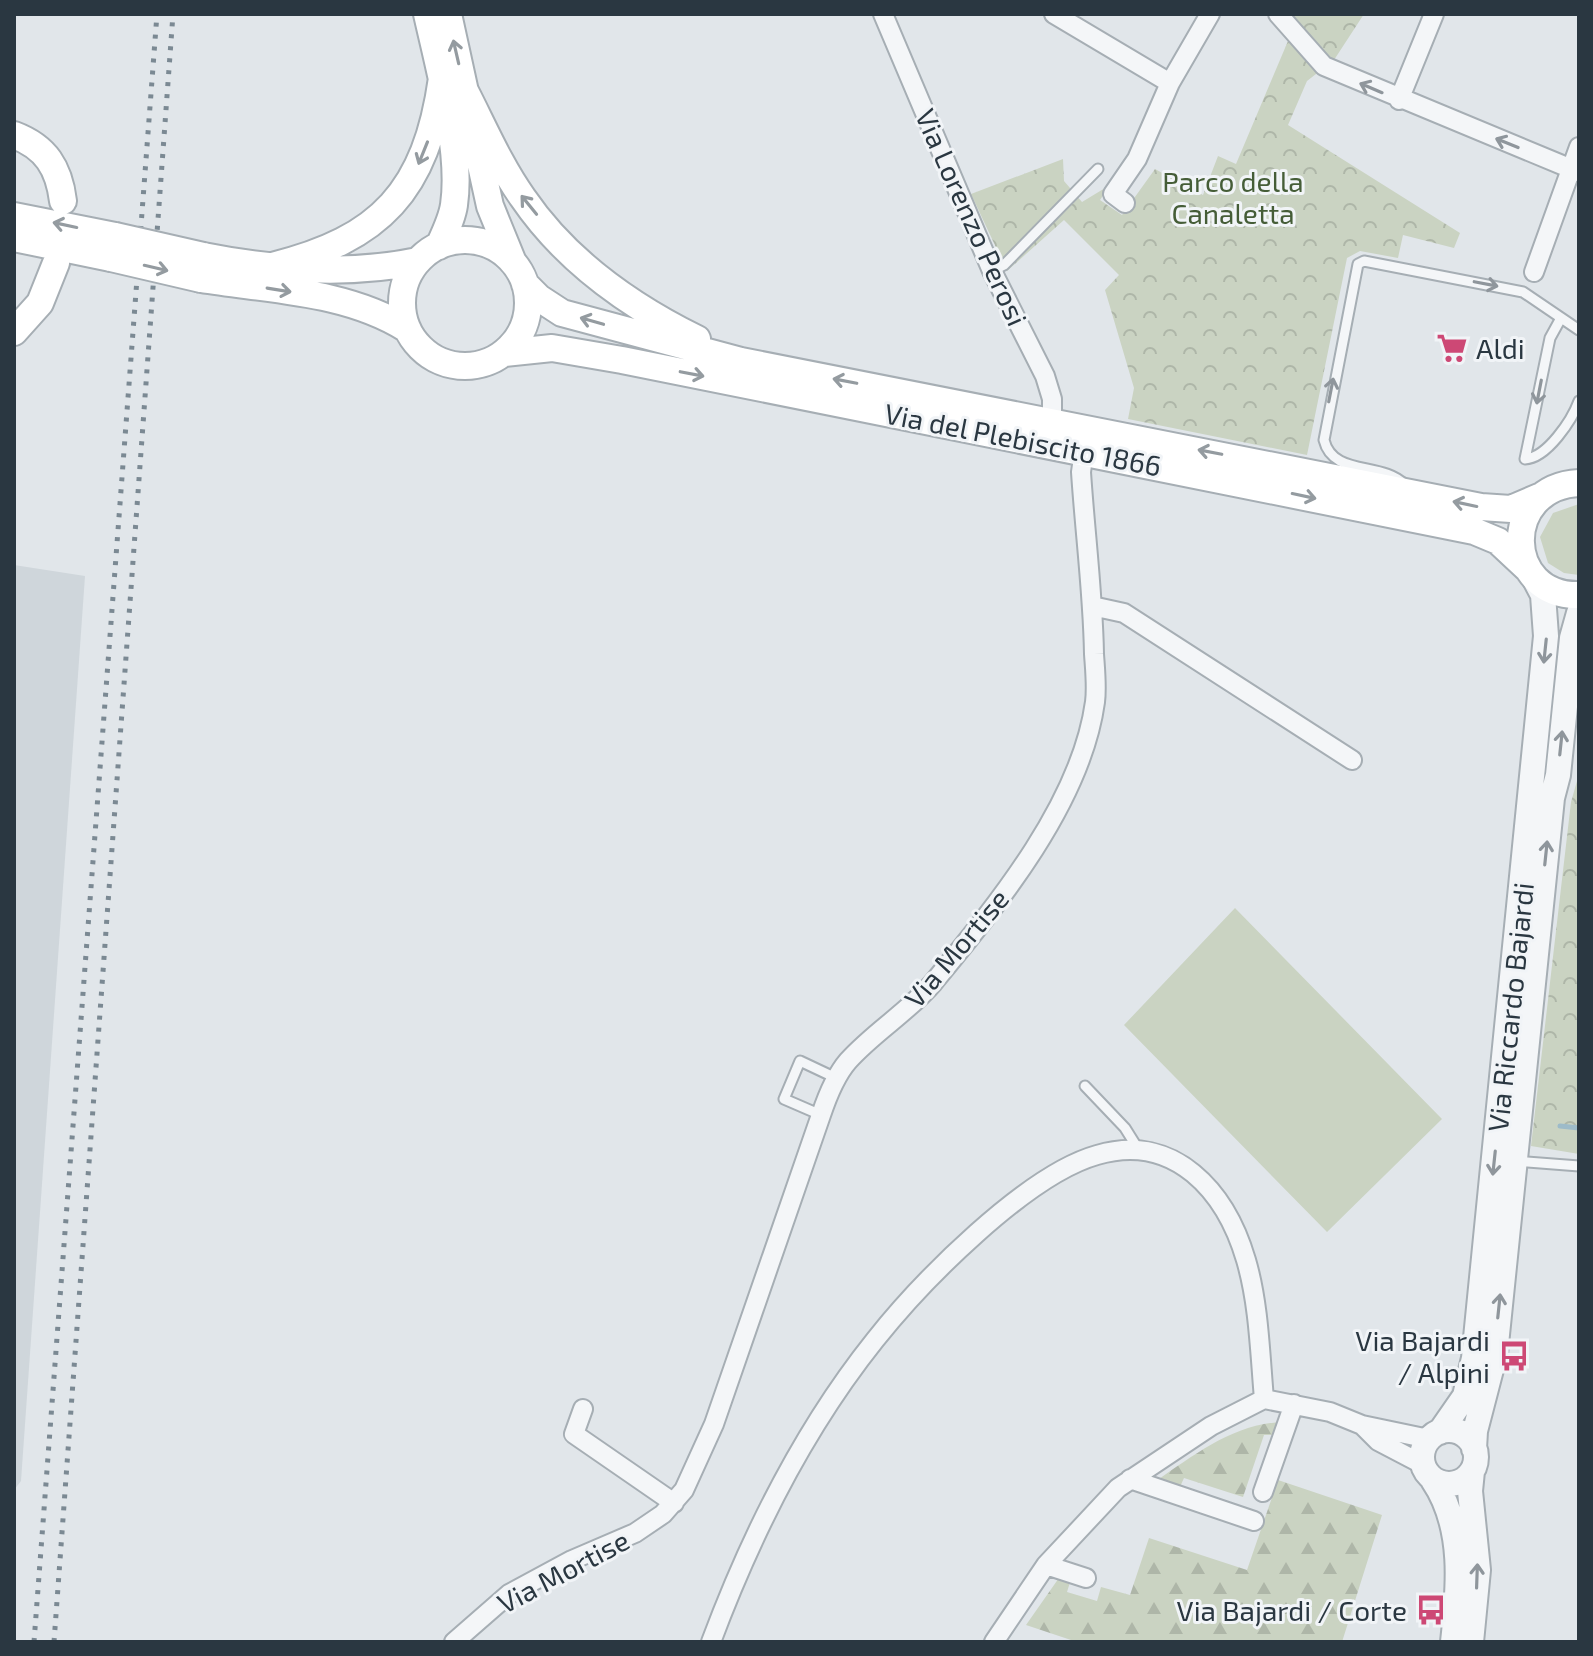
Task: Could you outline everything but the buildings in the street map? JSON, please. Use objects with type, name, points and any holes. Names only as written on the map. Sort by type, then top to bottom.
[{"type":"main road","points":[[407,329],[403,293],[454,206],[456,175],[442,78],[427,14]]},
{"type":"main road","points":[[14,216],[113,247],[202,267],[277,289],[369,308],[407,329],[426,353],[453,366],[482,364],[505,353],[523,329],[527,314],[525,284],[490,206],[448,14]]},
{"type":"main road","points":[[272,266],[333,248],[383,214],[406,187],[421,161],[436,120],[442,78]]},
{"type":"main road","points":[[465,91],[523,199],[570,253],[638,308],[741,361]]},
{"type":"main road","points":[[14,135],[43,152],[54,164],[63,201]]},
{"type":"main road","points":[[14,238],[113,247]]},
{"type":"main road","points":[[202,267],[272,266],[347,270],[428,254],[470,240],[485,243],[512,260]]},
{"type":"main road","points":[[14,332],[40,303],[56,263]]},
{"type":"main road","name":"Via del Plebiscito 1866","points":[[525,284],[562,313],[741,361],[1497,510],[1522,506],[1552,488],[1579,483]]},
{"type":"main road","name":"Via del Plebiscito 1866","points":[[505,353],[532,348],[566,350],[1474,531],[1498,541],[1556,592],[1579,595]]},
{"type":"main road","points":[[1530,572],[1522,554],[1522,523],[1539,497]]},
{"type":"street","name":"Via Lorenzo Perosi","points":[[883,14],[992,271],[1045,376],[1052,399],[1052,421]]},
{"type":"street","points":[[1054,14],[1170,83]]},
{"type":"street","points":[[1125,203],[1113,194],[1137,159],[1170,83],[1210,14]]},
{"type":"street","points":[[1278,14],[1324,66],[1399,100],[1575,171]]},
{"type":"street","points":[[1399,100],[1434,14]]},
{"type":"street","points":[[1534,272],[1575,171],[1579,147]]},
{"type":"street","name":"Via Mortise","points":[[454,1642],[509,1594],[572,1560],[635,1533],[674,1503],[697,1464],[714,1424],[821,1115],[837,1078],[848,1061],[922,996],[983,922],[1035,846],[1070,780],[1086,742],[1095,701],[1092,606],[1081,472],[1084,451]]},
{"type":"street","name":"Via Riccardo Bajardi","points":[[1428,1472],[1422,1451],[1465,1396],[1474,1358],[1546,636],[1543,595],[1530,572]]},
{"type":"street","points":[[1092,606],[1124,613],[1352,760]]},
{"type":"street","name":"Via Riccardo Bajardi","points":[[1471,1642],[1478,1570],[1470,1491],[1475,1431],[1495,1354],[1552,798],[1558,775],[1572,638],[1579,613]]},
{"type":"street","points":[[711,1642],[736,1574],[791,1464],[875,1340],[927,1282],[1002,1212],[1055,1174],[1097,1155],[1140,1152],[1160,1155],[1189,1167],[1206,1182],[1233,1228],[1246,1261],[1264,1399]]},
{"type":"street","points":[[994,1642],[1046,1565],[1091,1514],[1130,1479],[1211,1426],[1264,1399],[1330,1412],[1362,1425],[1434,1435],[1461,1433],[1473,1460],[1455,1484],[1428,1472],[1378,1441],[1362,1425]]},
{"type":"street","points":[[1263,1492],[1294,1404]]},
{"type":"street","points":[[583,1409],[574,1434],[674,1503]]},
{"type":"street","points":[[1428,1472],[1442,1492],[1455,1532],[1458,1568],[1453,1642]]},
{"type":"street","points":[[1130,1479],[1254,1521]]},
{"type":"street","points":[[1046,1565],[1086,1578]]},
{"type":"lane","points":[[992,271],[1004,265],[1098,169]]},
{"type":"lane","points":[[1413,493],[1394,473],[1339,462],[1330,454],[1324,440],[1356,268],[1364,261],[1523,292],[1579,330]]},
{"type":"lane","points":[[1523,292],[1534,272]]},
{"type":"lane","points":[[1561,318],[1550,338],[1525,459],[1535,459],[1542,453],[1574,413],[1579,401]]},
{"type":"lane","points":[[821,1115],[784,1099],[800,1061],[837,1078]]},
{"type":"lane","points":[[1085,1086],[1125,1128],[1140,1152]]},
{"type":"lane","points":[[1514,1161],[1579,1166]]},
{"type":"shaded area","points":[[14,565],[85,576],[21,1481],[14,1490]]},
{"type":"green space","name":"Parco della Canaletta","points":[[1295,14],[1364,14],[1334,60],[1307,81],[1288,125],[1460,233],[1454,248],[1403,235],[1398,258],[1360,251],[1347,258],[1307,455],[1128,419],[1134,388],[1105,290],[1119,275],[1064,220],[1007,271],[971,194],[1063,159],[1064,181],[1082,202],[1110,185],[1100,200],[1122,215],[1155,169],[1203,195],[1218,156],[1236,164],[1288,41],[1285,30]]},
{"type":"green space","points":[[1579,504],[1579,575],[1564,573],[1548,563],[1540,537],[1553,513]]},
{"type":"green space","points":[[1579,774],[1579,1154],[1531,1146],[1571,802]]},
{"type":"green space","points":[[1235,908],[1442,1119],[1327,1232],[1124,1025]]},
{"type":"green space","points":[[1281,1422],[1276,1435],[1264,1435],[1243,1497],[1184,1478],[1179,1489],[1156,1481],[1230,1435],[1263,1424]]},
{"type":"green space","points":[[1278,1480],[1382,1515],[1342,1642],[1077,1642],[1026,1625],[1061,1575],[1071,1579],[1067,1592],[1097,1601],[1101,1587],[1130,1595],[1149,1538],[1247,1570]]},
{"type":"waterway","points":[[1560,1126],[1579,1128]]},
{"type":"railway","points":[[34,1642],[157,14]]},
{"type":"railway","points":[[54,1642],[173,14]]},
{"type":"place","name":"Aldi","points":[[1452,348]]},
{"type":"place","name":"Via Bajardi / Alpini","points":[[1514,1356]]},
{"type":"place","name":"Via Bajardi / Corte","points":[[1431,1610]]}]
